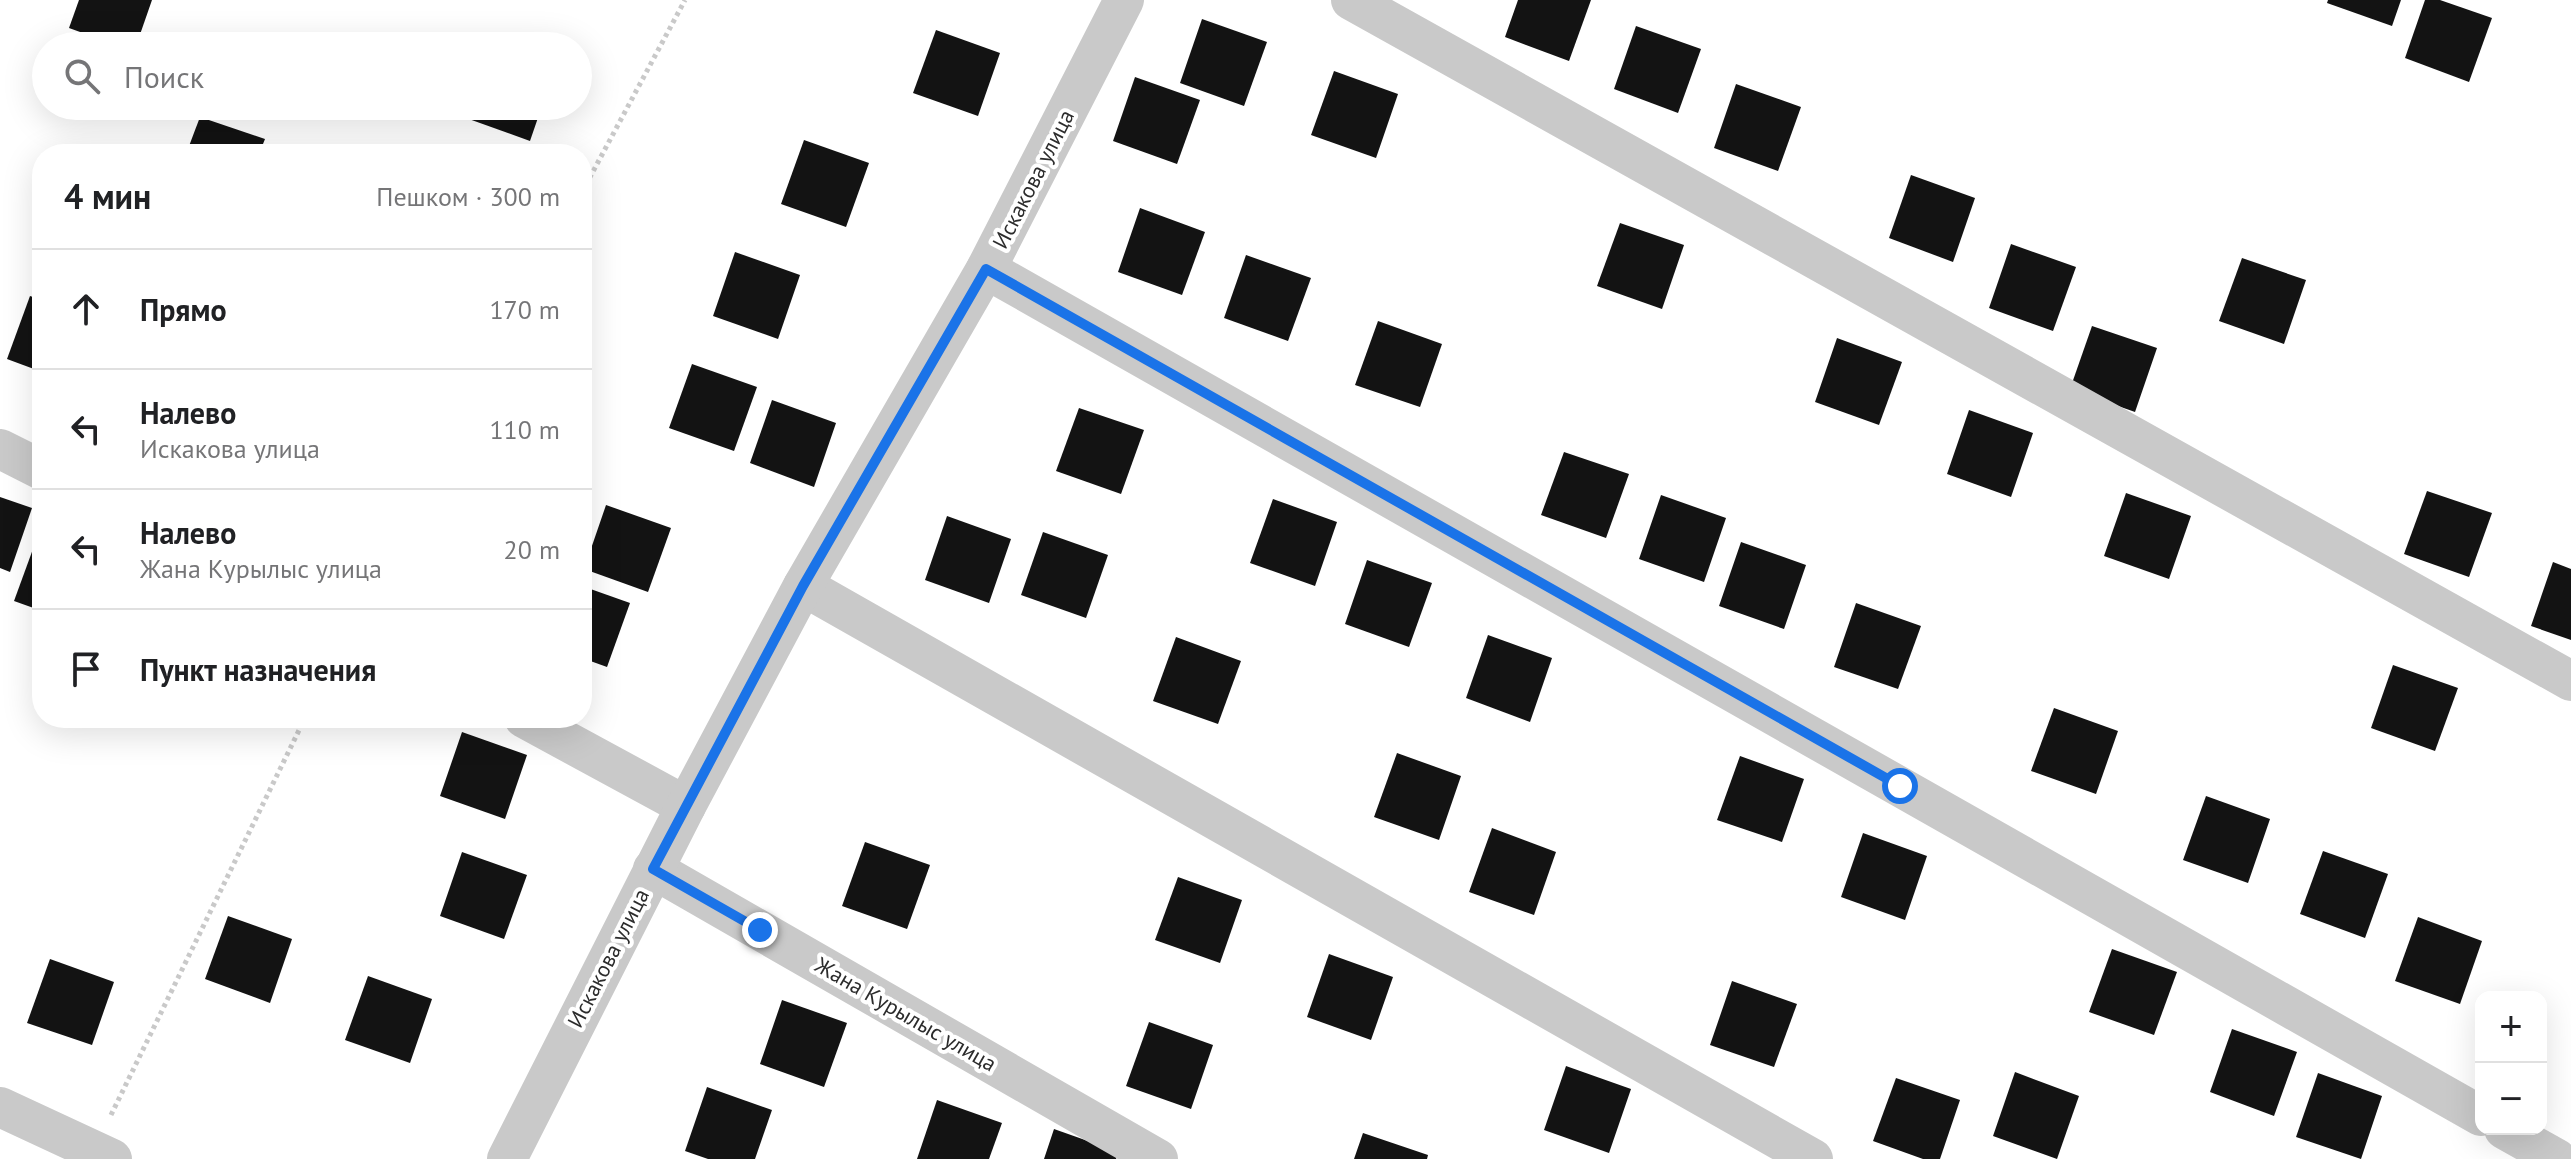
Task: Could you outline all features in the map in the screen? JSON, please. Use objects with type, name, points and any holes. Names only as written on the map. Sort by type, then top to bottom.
[{"type":"street","name":"Искакова улица","points":[[508,1159],[686,806],[803,586],[986,269],[1124,0]]},
{"type":"street","points":[[1351,0],[2571,681]]},
{"type":"street","points":[[986,269],[2475,1113]]},
{"type":"street","points":[[0,449],[32,465]]},
{"type":"street","points":[[803,586],[1813,1159]]},
{"type":"street","points":[[542,728],[686,806]]},
{"type":"street","name":"Жана Курылыс улица","points":[[653,869],[1158,1159]]},
{"type":"street","points":[[0,1107],[103,1155]]},
{"type":"street","points":[[2515,1135],[2557,1159]]},
{"type":"path","points":[[592,173],[685,0]]},
{"type":"path","points":[[103,1155],[300,728]]},
{"type":"building","points":[[79,0],[152,0],[141,32],[80,32],[69,28]]},
{"type":"building","points":[[1518,0],[1591,0],[1569,61],[1505,37]]},
{"type":"building","points":[[2328,0],[2401,0],[2392,26],[2327,3]]},
{"type":"building","points":[[2425,0],[2440,0],[2492,18],[2469,82],[2405,58]]},
{"type":"building","points":[[1202,19],[1267,42],[1244,106],[1180,83]]},
{"type":"building","points":[[1636,26],[1701,49],[1678,113],[1614,89]]},
{"type":"building","points":[[936,30],[1000,53],[978,116],[913,93]]},
{"type":"building","points":[[1334,71],[1398,94],[1376,158],[1311,135]]},
{"type":"building","points":[[1135,77],[1200,100],[1177,164],[1113,141]]},
{"type":"building","points":[[1736,84],[1801,107],[1778,171],[1714,148]]},
{"type":"building","points":[[199,120],[209,120],[265,139],[263,144],[190,144]]},
{"type":"building","points":[[472,120],[537,120],[530,141]]},
{"type":"building","points":[[804,140],[869,163],[846,227],[781,204]]},
{"type":"building","points":[[1911,175],[1975,198],[1953,262],[1889,238]]},
{"type":"building","points":[[1140,208],[1205,232],[1182,295],[1118,272]]},
{"type":"building","points":[[1620,223],[1684,245],[1662,309],[1597,286]]},
{"type":"building","points":[[2011,244],[2076,267],[2053,331],[1989,308]]},
{"type":"building","points":[[735,252],[800,275],[778,339],[713,316]]},
{"type":"building","points":[[1246,255],[1311,278],[1288,341],[1224,318]]},
{"type":"building","points":[[2242,258],[2306,280],[2284,344],[2219,321]]},
{"type":"building","points":[[30,296],[32,297],[32,368],[7,359]]},
{"type":"building","points":[[1378,321],[1442,344],[1420,407],[1355,385]]},
{"type":"building","points":[[2092,326],[2157,348],[2135,412],[2070,389]]},
{"type":"building","points":[[1837,338],[1902,362],[1879,425],[1815,402]]},
{"type":"building","points":[[692,364],[757,387],[734,451],[669,428]]},
{"type":"building","points":[[772,400],[836,423],[814,487],[750,463]]},
{"type":"building","points":[[1079,408],[1144,430],[1121,494],[1056,471]]},
{"type":"building","points":[[1969,410],[2033,433],[2011,497],[1947,474]]},
{"type":"building","points":[[1564,452],[1629,474],[1606,538],[1541,515]]},
{"type":"building","points":[[2427,491],[2492,513],[2469,577],[2404,554]]},
{"type":"building","points":[[2126,493],[2191,516],[2169,579],[2104,556]]},
{"type":"building","points":[[1661,495],[1726,518],[1704,582],[1639,559]]},
{"type":"building","points":[[0,497],[32,508],[10,572],[0,568]]},
{"type":"building","points":[[1273,499],[1337,522],[1315,586],[1250,563]]},
{"type":"building","points":[[606,505],[671,528],[648,592],[592,572],[592,546]]},
{"type":"building","points":[[947,516],[1011,539],[989,603],[925,580]]},
{"type":"building","points":[[1043,532],[1108,555],[1086,618],[1021,595]]},
{"type":"building","points":[[1741,542],[1806,565],[1784,629],[1719,606]]},
{"type":"building","points":[[32,552],[32,607],[14,601]]},
{"type":"building","points":[[1367,560],[1432,583],[1409,647],[1345,624]]},
{"type":"building","points":[[2553,562],[2571,569],[2571,640],[2531,626]]},
{"type":"building","points":[[592,590],[630,603],[607,667],[592,662]]},
{"type":"building","points":[[1856,603],[1921,626],[1898,689],[1834,667]]},
{"type":"building","points":[[1488,635],[1552,658],[1530,722],[1466,698]]},
{"type":"building","points":[[1176,637],[1241,661],[1218,724],[1153,701]]},
{"type":"building","points":[[2393,665],[2458,688],[2435,751],[2371,728]]},
{"type":"building","points":[[2054,708],[2118,731],[2096,794],[2031,771]]},
{"type":"building","points":[[462,732],[527,755],[505,819],[440,796]]},
{"type":"building","points":[[1397,753],[1461,776],[1439,840],[1374,817]]},
{"type":"building","points":[[1740,756],[1804,779],[1782,842],[1717,820]]},
{"type":"building","points":[[2206,796],[2270,819],[2248,883],[2183,860]]},
{"type":"building","points":[[1492,828],[1556,852],[1534,915],[1469,892]]},
{"type":"building","points":[[1863,833],[1927,856],[1905,920],[1841,897]]},
{"type":"building","points":[[865,842],[930,865],[907,929],[842,906]]},
{"type":"building","points":[[2323,851],[2388,874],[2365,938],[2300,914]]},
{"type":"building","points":[[462,852],[527,875],[504,939],[440,916]]},
{"type":"building","points":[[1178,877],[1242,900],[1220,963],[1155,940]]},
{"type":"building","points":[[228,916],[292,939],[270,1003],[205,979]]},
{"type":"building","points":[[2418,917],[2482,941],[2460,1004],[2395,981]]},
{"type":"building","points":[[2112,949],[2177,972],[2154,1035],[2089,1012]]},
{"type":"building","points":[[1329,954],[1393,977],[1371,1040],[1307,1017]]},
{"type":"building","points":[[50,959],[114,982],[92,1045],[27,1023]]},
{"type":"building","points":[[368,976],[432,999],[410,1063],[345,1040]]},
{"type":"building","points":[[1732,981],[1797,1004],[1774,1067],[1710,1045]]},
{"type":"building","points":[[782,1000],[847,1023],[824,1087],[760,1064]]},
{"type":"building","points":[[1149,1022],[1213,1045],[1191,1109],[1126,1086]]},
{"type":"building","points":[[2232,1029],[2297,1052],[2274,1116],[2210,1092]]},
{"type":"building","points":[[1566,1066],[1631,1089],[1609,1153],[1544,1130]]},
{"type":"building","points":[[2015,1072],[2079,1096],[2057,1159],[1993,1136]]},
{"type":"building","points":[[2318,1073],[2382,1096],[2361,1159],[2296,1137]]},
{"type":"building","points":[[1896,1078],[1960,1100],[1940,1159],[1923,1159],[1873,1141]]},
{"type":"building","points":[[707,1087],[772,1110],[755,1159],[708,1159],[685,1151]]},
{"type":"building","points":[[937,1100],[1002,1123],[989,1159],[917,1159]]},
{"type":"building","points":[[1054,1129],[1119,1152],[1116,1159],[1044,1159]]},
{"type":"building","points":[[1363,1133],[1428,1155],[1427,1159],[1354,1159]]},
{"type":"route","points":[[760,930],[653,869],[803,586],[986,269],[1900,786]]}]
